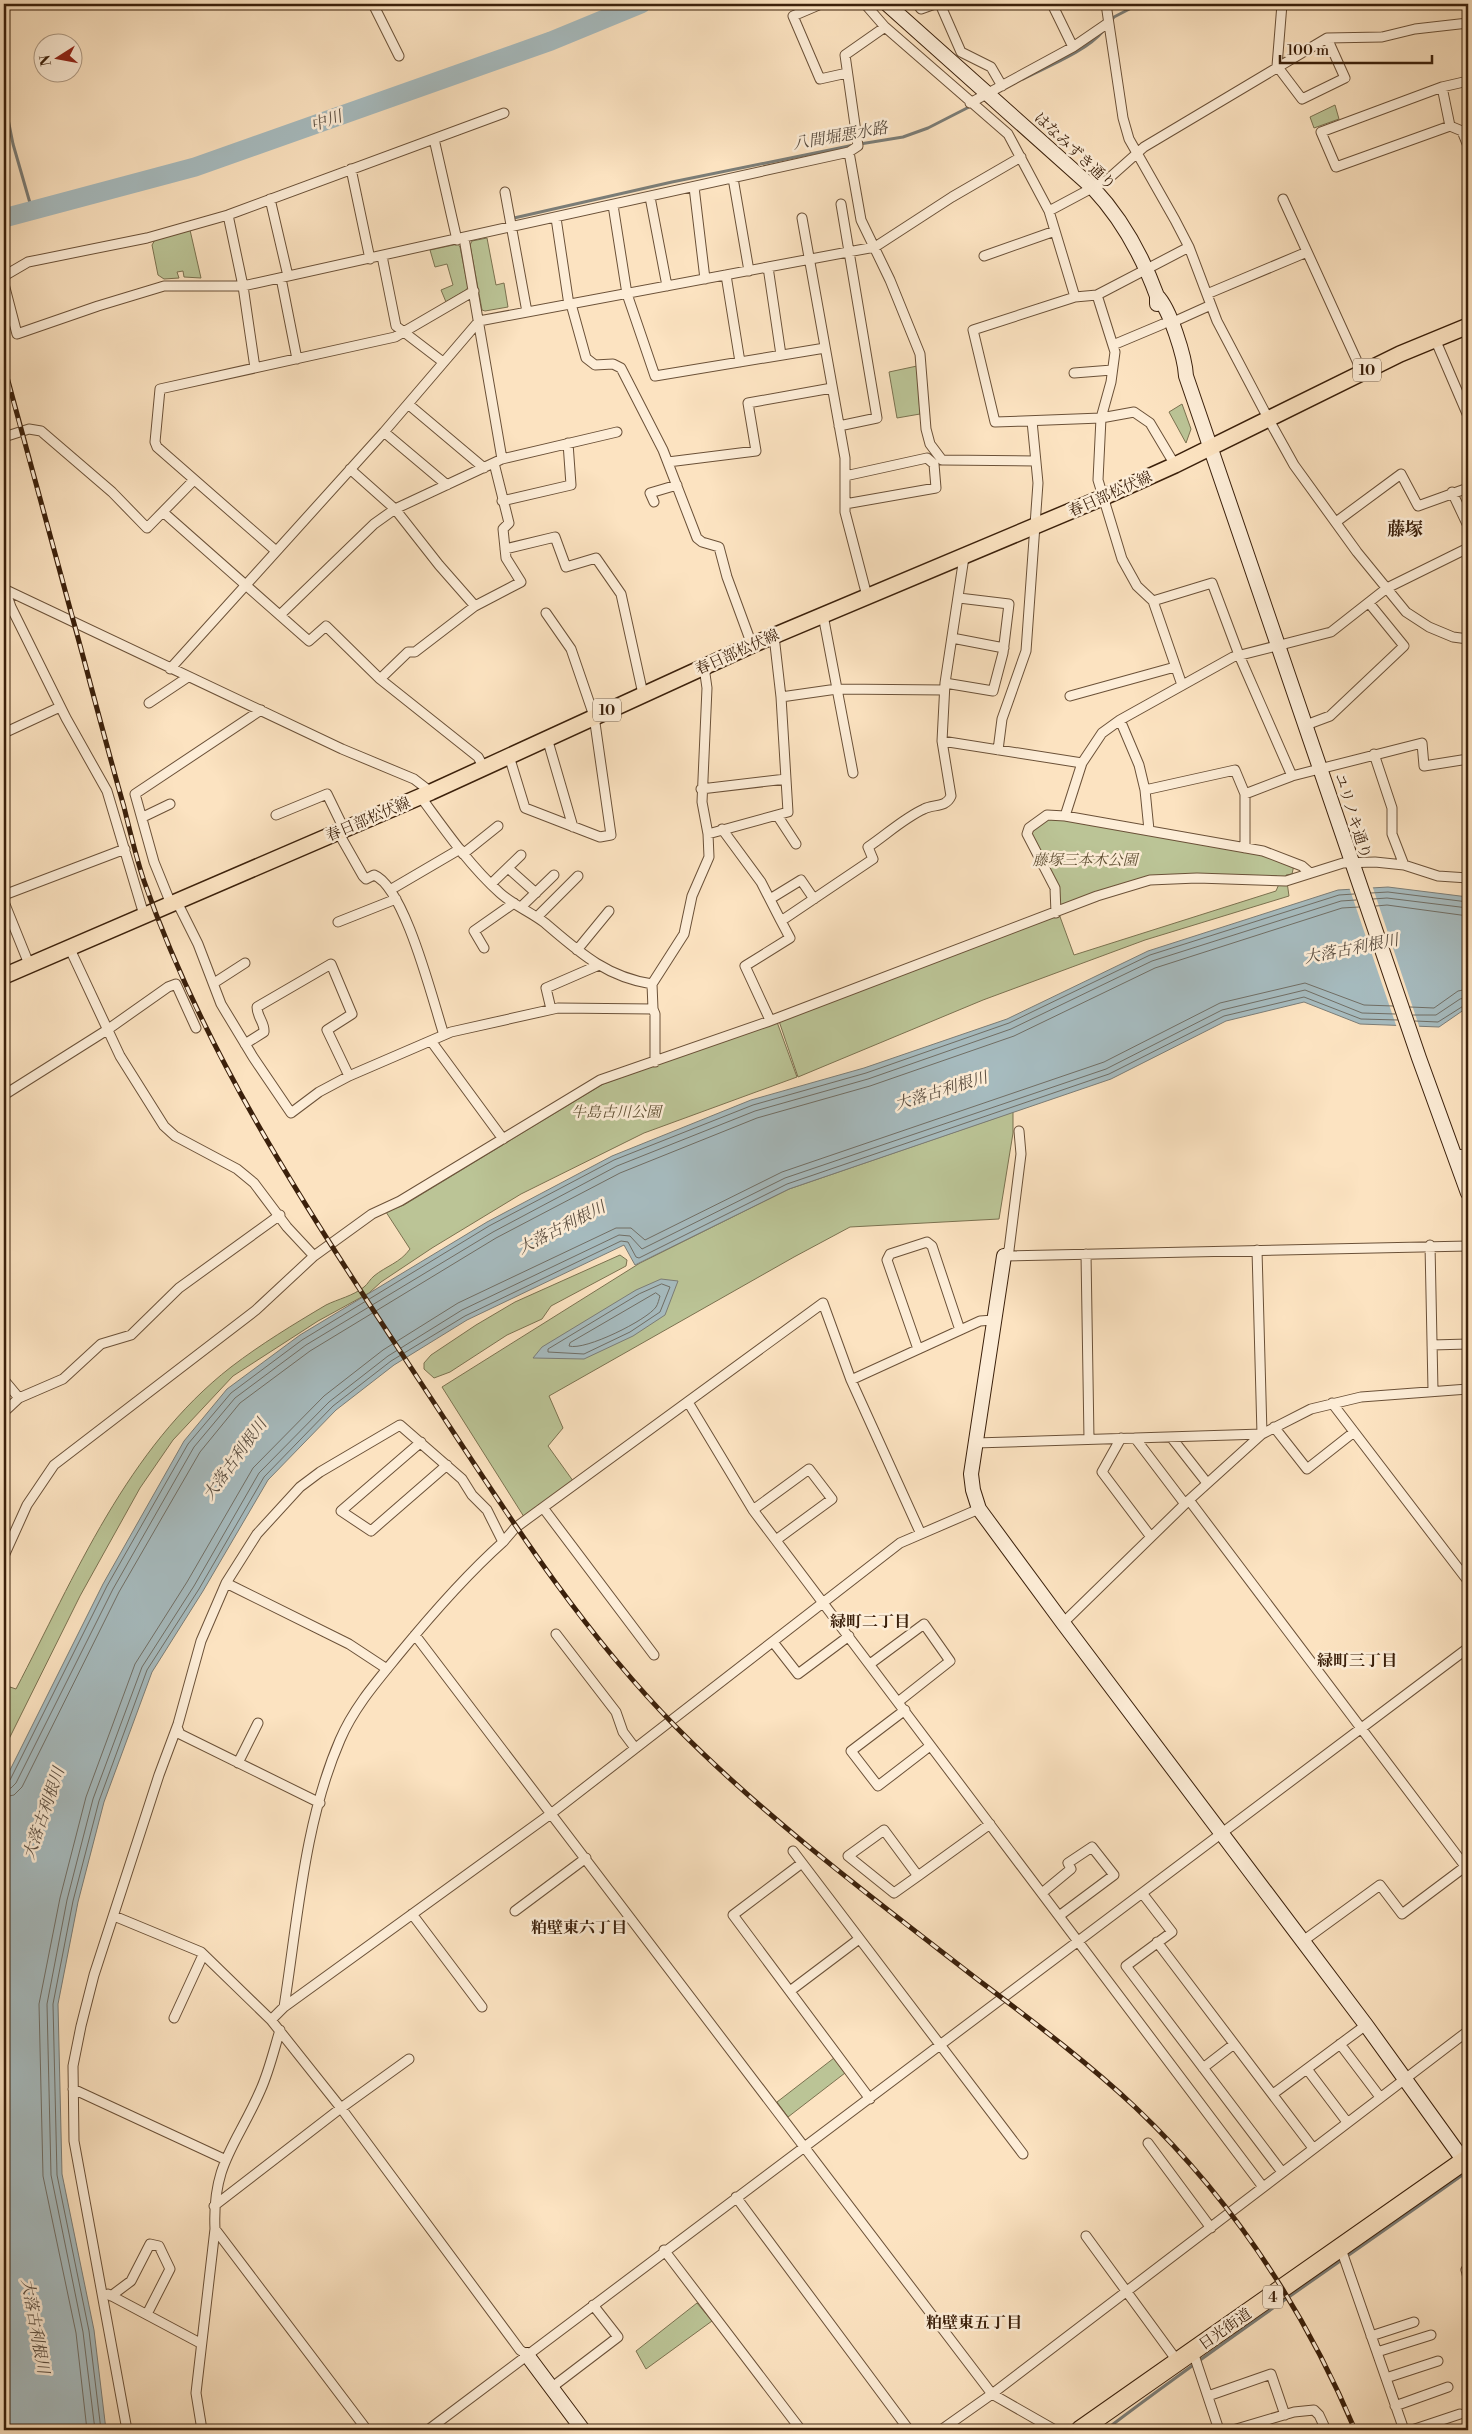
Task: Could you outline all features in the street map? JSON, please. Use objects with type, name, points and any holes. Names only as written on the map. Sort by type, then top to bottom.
[{"type":"highway","name":"日光街道","points":[[1080,2430],[1466,2160]]},
{"type":"main road","name":"春日部松伏線","points":[[4,976],[426,794],[752,645],[964,557],[1175,466],[1362,372],[1468,326]]},
{"type":"street","points":[[373,4],[399,56]]},
{"type":"street","points":[[820,4],[793,16],[820,79],[847,73]]},
{"type":"street","points":[[865,4],[885,27],[1008,134],[1049,211],[1075,297]]},
{"type":"street","name":"はなみずき通り","points":[[887,4],[1093,188],[1125,228],[1147,268],[1157,296],[1157,303],[1167,323],[1180,369],[1186,376],[1211,448]]},
{"type":"street","points":[[917,4],[921,9],[935,4]]},
{"type":"street","points":[[940,4],[961,52],[991,67],[1002,86]]},
{"type":"street","points":[[1052,4],[1073,47]]},
{"type":"street","points":[[1106,4],[1123,118],[1136,154],[1176,220],[1189,247],[1211,305],[1294,465],[1357,552],[1406,612],[1429,626],[1453,637],[1468,639]]},
{"type":"street","points":[[1282,4],[1277,66],[1302,99],[1345,78],[1327,38]]},
{"type":"street","points":[[973,105],[986,92],[1002,86],[1073,47],[1108,23]]},
{"type":"street","points":[[1049,211],[1107,180],[1144,147],[1277,66],[1327,38],[1382,36],[1415,29],[1468,23]]},
{"type":"street","points":[[4,284],[18,334],[98,306],[164,286],[243,286],[849,152],[858,146],[845,54],[885,27]]},
{"type":"street","points":[[1468,81],[1442,87],[1321,132],[1336,168],[1450,126],[1462,132],[1468,146]]},
{"type":"street","points":[[1442,87],[1450,126]]},
{"type":"street","points":[[4,276],[28,262],[147,238],[228,215],[504,113]]},
{"type":"street","points":[[380,679],[408,652],[415,652],[475,606],[521,582],[506,558],[503,529],[509,523],[502,502],[479,321],[474,292],[434,139]]},
{"type":"street","points":[[849,152],[861,220],[875,247],[920,354],[926,429],[930,444],[942,460],[1036,462]]},
{"type":"street","points":[[170,669],[384,432],[479,321],[875,247],[952,197],[1021,157]]},
{"type":"street","points":[[351,169],[370,258]]},
{"type":"street","points":[[733,178],[749,271]]},
{"type":"street","points":[[694,187],[705,279]]},
{"type":"street","points":[[505,192],[510,228],[527,312]]},
{"type":"street","points":[[650,197],[667,286]]},
{"type":"street","points":[[270,199],[297,358]]},
{"type":"street","points":[[1283,199],[1362,372]]},
{"type":"street","points":[[839,426],[877,418],[841,204]]},
{"type":"street","points":[[613,205],[627,294],[655,376],[825,348]]},
{"type":"street","points":[[228,215],[243,286],[256,368]]},
{"type":"street","points":[[556,218],[570,304],[586,358],[595,365],[613,364],[621,368],[668,462],[697,538],[702,542],[719,547],[727,577],[752,645]]},
{"type":"street","points":[[802,218],[811,259],[845,458],[844,512],[867,596]]},
{"type":"street","points":[[984,256],[1055,231]]},
{"type":"street","points":[[1175,466],[1150,423],[1134,412],[1101,418],[995,422],[973,330],[1075,297],[1097,295],[1189,247]]},
{"type":"street","points":[[1207,294],[1308,252]]},
{"type":"street","points":[[382,256],[396,326],[443,362]]},
{"type":"street","points":[[768,268],[781,355]]},
{"type":"street","points":[[726,275],[740,362]]},
{"type":"street","points":[[276,551],[157,447],[155,442],[160,389],[395,337],[474,292]]},
{"type":"street","points":[[1097,295],[1115,352],[1101,418],[1098,480],[1122,559],[1137,586],[1153,601],[1182,685]]},
{"type":"street","points":[[1113,345],[1211,305]]},
{"type":"street","points":[[1435,339],[1468,416]]},
{"type":"street","points":[[1074,373],[1112,370]]},
{"type":"street","points":[[668,462],[756,451],[748,404],[832,388]]},
{"type":"street","points":[[408,404],[484,468]]},
{"type":"street","points":[[998,750],[1002,719],[1026,651],[1038,483],[1032,421]]},
{"type":"street","points":[[4,437],[29,429],[41,432],[112,492],[147,528],[194,480]]},
{"type":"street","points":[[384,432],[447,485]]},
{"type":"street","points":[[281,614],[374,524],[396,509],[498,461],[617,432]]},
{"type":"street","points":[[502,502],[570,485],[568,443]]},
{"type":"street","name":"ユリノキ通り","points":[[1211,448],[1321,768],[1357,879],[1468,1193]]},
{"type":"street","points":[[845,476],[927,458],[934,464],[936,488],[845,504]]},
{"type":"street","points":[[350,469],[396,509],[439,565],[475,606]]},
{"type":"street","points":[[1336,522],[1401,474],[1418,506],[1452,492],[1468,488]]},
{"type":"street","points":[[654,502],[650,493],[677,485]]},
{"type":"street","points":[[1452,492],[1468,526]]},
{"type":"street","points":[[164,512],[198,544],[209,550],[281,614],[309,641],[326,626],[380,679],[478,757],[484,768]]},
{"type":"street","points":[[505,549],[556,536],[566,567],[596,558],[621,594],[643,694]]},
{"type":"street","points":[[1065,816],[1082,762],[1102,733],[1120,720],[1239,655],[1279,647],[1331,632],[1387,588],[1468,548]]},
{"type":"street","points":[[781,921],[873,858],[868,847],[925,808],[946,804],[949,800],[942,741],[944,686],[964,557]]},
{"type":"street","points":[[1153,601],[1212,583],[1239,655],[1292,776]]},
{"type":"street","points":[[4,590],[342,749],[414,779],[426,794],[462,851],[501,894],[537,917],[606,971],[634,981],[652,984]]},
{"type":"street","points":[[4,590],[60,707],[107,791],[144,916]]},
{"type":"street","points":[[781,697],[837,689],[944,686],[993,691],[1004,648],[1009,604],[959,598]]},
{"type":"street","points":[[1306,725],[1330,716],[1404,646],[1369,603]]},
{"type":"street","points":[[509,756],[525,808],[600,837],[611,836],[594,716],[571,649],[546,613]]},
{"type":"street","points":[[823,615],[853,773]]},
{"type":"street","points":[[708,834],[788,812],[781,697],[774,636]]},
{"type":"street","points":[[952,638],[1004,648]]},
{"type":"street","points":[[655,1062],[655,1014],[652,984],[684,934],[692,896],[709,857],[702,789],[707,688],[704,667]]},
{"type":"street","points":[[1070,696],[1175,667]]},
{"type":"street","points":[[149,704],[188,677]]},
{"type":"street","points":[[4,733],[60,707]]},
{"type":"street","points":[[260,710],[135,794],[143,817],[154,862],[174,903],[198,944],[222,1004],[245,1044],[291,1113],[319,1092],[349,1076],[444,1035],[551,1010],[653,1009]]},
{"type":"street","points":[[1120,720],[1139,765],[1145,790],[1149,830]]},
{"type":"street","points":[[547,738],[573,827]]},
{"type":"street","points":[[942,741],[1082,762]]},
{"type":"street","points":[[1245,794],[1292,776],[1422,743],[1424,766],[1468,759]]},
{"type":"street","points":[[1374,754],[1392,808],[1392,834],[1404,865]]},
{"type":"street","points":[[1145,790],[1235,770],[1245,794],[1245,848]]},
{"type":"street","points":[[702,789],[786,779]]},
{"type":"street","points":[[276,815],[327,794],[341,830],[363,876],[366,879],[374,875],[381,878],[396,899],[413,936],[444,1035]]},
{"type":"street","points":[[143,817],[170,804]]},
{"type":"street","points":[[777,815],[796,844]]},
{"type":"street","points":[[1056,913],[1055,888],[1027,834],[1029,828],[1040,818],[1047,815],[1065,816],[1263,850],[1302,866],[1310,873]]},
{"type":"street","points":[[390,890],[462,851],[498,826]]},
{"type":"street","points":[[722,829],[761,882],[790,938],[745,966],[770,1020]]},
{"type":"street","points":[[4,895],[124,849]]},
{"type":"street","points":[[491,884],[521,855]]},
{"type":"street","points":[[4,1556],[6,1542],[26,1506],[54,1465],[256,1310],[314,1256],[372,1214],[400,1202],[600,1080],[770,1020],[1128,885],[1150,880],[1197,878],[1286,881],[1332,865],[1374,862],[1404,865],[1438,876],[1468,878]]},
{"type":"street","points":[[508,868],[536,893]]},
{"type":"street","points":[[484,948],[474,931],[536,893],[554,876]]},
{"type":"street","points":[[537,917],[578,876]]},
{"type":"street","points":[[770,899],[801,880],[814,899]]},
{"type":"street","points":[[338,922],[396,899]]},
{"type":"street","points":[[4,902],[29,964]]},
{"type":"street","points":[[578,950],[609,911]]},
{"type":"street","points":[[69,947],[107,1030],[164,1126],[175,1136],[237,1169],[254,1183],[314,1256]]},
{"type":"street","points":[[214,983],[245,963]]},
{"type":"street","points":[[245,1044],[264,1032],[265,1026],[257,1013],[257,1007],[331,964],[352,1014],[327,1030],[349,1076]]},
{"type":"street","points":[[551,1010],[546,988],[599,965]]},
{"type":"street","points":[[4,1095],[107,1030],[168,987],[176,984],[196,1028]]},
{"type":"street","points":[[431,1041],[503,1139]]},
{"type":"street","points":[[1019,1131],[1021,1144],[1020,1164],[1009,1250],[1004,1256],[993,1320],[971,1474],[973,1490],[979,1509],[1062,1623],[1222,1833],[1466,2160]]},
{"type":"street","points":[[1454,1155],[1468,1154]]},
{"type":"street","points":[[4,1412],[19,1398],[63,1379],[101,1344],[131,1335],[180,1288],[280,1215]]},
{"type":"street","points":[[918,1349],[887,1260],[890,1254],[927,1242],[932,1246],[960,1330]]},
{"type":"street","points":[[1004,1256],[1430,1245],[1468,1246]]},
{"type":"street","points":[[1430,1245],[1433,1390]]},
{"type":"street","points":[[1257,1250],[1262,1434]]},
{"type":"street","points":[[1086,1254],[1089,1439]]},
{"type":"street","points":[[284,2007],[310,1840],[340,1740],[357,1708],[415,1635],[474,1568],[503,1542],[515,1528],[544,1509],[823,1303],[851,1380],[920,1532]]},
{"type":"street","points":[[851,1380],[980,1321],[993,1320]]},
{"type":"street","points":[[1432,1345],[1468,1344]]},
{"type":"street","points":[[4,1380],[19,1398]]},
{"type":"street","points":[[1062,1623],[1207,1483],[1262,1434],[1274,1427],[1311,1409],[1332,1403],[1375,1395],[1468,1388]]},
{"type":"street","points":[[688,1402],[753,1510],[1263,2187]]},
{"type":"street","points":[[1332,1403],[1468,1581]]},
{"type":"street","points":[[128,2430],[108,2294],[74,2141],[73,2066],[81,2026],[114,1916],[159,1774],[177,1727],[201,1641],[226,1583],[257,1534],[294,1494],[320,1472],[400,1425],[462,1479],[472,1495],[487,1510],[503,1542]]},
{"type":"street","points":[[1274,1427],[1307,1469],[1354,1432]]},
{"type":"street","points":[[975,1443],[1262,1434]]},
{"type":"street","points":[[1171,1436],[1207,1483]]},
{"type":"street","points":[[1121,1438],[1102,1472],[1151,1537]]},
{"type":"street","points":[[1135,1438],[1187,1502],[1467,1868],[1402,1914],[1380,1885],[1303,1941]]},
{"type":"street","points":[[421,1442],[341,1511],[371,1531],[447,1465]]},
{"type":"street","points":[[753,1510],[809,1469],[832,1499],[776,1540]]},
{"type":"street","points":[[544,1509],[654,1655]]},
{"type":"street","points":[[270,2020],[284,2007],[552,1813],[900,1543],[920,1532],[979,1509]]},
{"type":"street","points":[[226,1583],[349,1644],[387,1669]]},
{"type":"street","points":[[870,1664],[924,1624],[950,1661],[898,1702]]},
{"type":"street","points":[[556,1634],[616,1712],[623,1732],[635,1748]]},
{"type":"street","points":[[415,1635],[992,2394],[1055,2430]]},
{"type":"street","points":[[773,1642],[798,1674],[849,1636]]},
{"type":"street","points":[[428,2430],[664,2250],[805,2149],[940,2045],[1468,1648]]},
{"type":"street","points":[[904,1710],[851,1751],[878,1786],[930,1746]]},
{"type":"street","points":[[238,1763],[258,1723]]},
{"type":"street","points":[[177,1727],[180,1734],[320,1803]]},
{"type":"street","points":[[918,1876],[884,1830],[848,1856],[894,1893],[918,1876],[990,1824]]},
{"type":"street","points":[[1042,1893],[1072,1869],[1068,1862],[1092,1847],[1114,1875],[1059,1916]]},
{"type":"street","points":[[792,1851],[1023,2154]]},
{"type":"street","points":[[515,1911],[586,1858]]},
{"type":"street","points":[[802,1863],[733,1915],[870,2099]]},
{"type":"street","points":[[1142,1893],[1172,1932],[1126,1966],[1282,2172]]},
{"type":"street","points":[[412,1914],[482,2007]]},
{"type":"street","points":[[114,1916],[203,1955],[280,2030],[341,2108],[520,2350],[527,2355],[583,2430]]},
{"type":"street","points":[[790,1991],[859,1938]]},
{"type":"street","points":[[1157,1942],[1313,2148]]},
{"type":"street","points":[[174,2018],[203,1955]]},
{"type":"street","points":[[1273,2094],[1366,2025]]},
{"type":"street","points":[[202,2430],[196,2394],[200,2343],[215,2229],[214,2206],[224,2159],[261,2089],[280,2030]]},
{"type":"street","points":[[941,2430],[1127,2292],[1404,2078],[1468,2031]]},
{"type":"street","points":[[1203,2068],[1234,2044]]},
{"type":"street","points":[[1340,2044],[1380,2097]]},
{"type":"street","points":[[214,2206],[341,2108],[409,2059]]},
{"type":"street","points":[[1307,2069],[1347,2122]]},
{"type":"street","points":[[73,2089],[224,2159]]},
{"type":"street","points":[[1148,2143],[1211,2228]]},
{"type":"street","points":[[736,2197],[909,2430]]},
{"type":"street","points":[[215,2229],[367,2430]]},
{"type":"street","points":[[1086,2236],[1178,2362]]},
{"type":"street","points":[[108,2294],[131,2281],[150,2244],[159,2246],[170,2268],[146,2314]]},
{"type":"street","points":[[1341,2249],[1404,2430]]},
{"type":"street","points":[[664,2250],[801,2430]]},
{"type":"street","points":[[1468,2269],[1466,2270],[1468,2278]]},
{"type":"street","points":[[108,2294],[200,2343]]},
{"type":"street","points":[[551,2388],[618,2337],[593,2305]]},
{"type":"street","points":[[1371,2336],[1414,2322]]},
{"type":"street","points":[[1377,2352],[1431,2335]]},
{"type":"street","points":[[1193,2352],[1219,2430]]},
{"type":"street","points":[[1386,2378],[1438,2361]]},
{"type":"street","points":[[1208,2396],[1271,2374],[1285,2415]]},
{"type":"street","points":[[1395,2406],[1448,2387]]},
{"type":"street","points":[[1233,2430],[1285,2415],[1314,2410],[1326,2430]]},
{"type":"street","points":[[1412,2430],[1460,2414]]},
{"type":"green space","points":[[1335,105],[1339,119],[1314,128],[1310,117]]},
{"type":"green space","points":[[190,230],[201,278],[184,277],[183,271],[177,272],[179,278],[164,279],[158,275],[152,245],[155,240]]},
{"type":"green space","points":[[487,238],[496,285],[504,283],[508,307],[485,311],[482,310],[470,245],[472,241]]},
{"type":"green space","points":[[458,244],[468,287],[446,302],[441,290],[453,285],[447,264],[435,267],[430,250]]},
{"type":"green space","points":[[917,366],[920,414],[897,418],[889,372]]},
{"type":"green space","points":[[1182,404],[1191,429],[1186,443],[1169,412]]},
{"type":"green space","name":"藤塚三本木公園","points":[[1047,819],[1064,819],[1273,857],[1294,865],[1292,874],[1286,875],[1289,896],[1145,940],[983,1000],[798,1077],[779,1021],[1059,914],[1074,955],[1276,891],[1279,884],[1277,876],[1187,874],[1059,908],[1031,833]]},
{"type":"green space","name":"牛島古川公園","points":[[777,1022],[797,1077],[644,1133],[521,1194],[432,1248],[381,1282],[369,1293],[318,1321],[233,1376],[173,1440],[140,1488],[80,1596],[4,1749],[4,1685],[16,1689],[83,1559],[133,1475],[162,1436],[194,1399],[231,1367],[266,1342],[314,1312],[360,1290],[374,1276],[406,1254],[410,1249],[386,1212],[404,1205],[603,1084]]},
{"type":"green space","points":[[1013,1112],[1013,1133],[999,1219],[850,1227],[549,1396],[563,1428],[548,1446],[576,1485],[526,1520],[442,1387],[640,1263],[789,1189]]},
{"type":"green space","points":[[620,1255],[627,1260],[626,1266],[551,1306],[542,1319],[507,1335],[450,1372],[434,1378],[424,1369],[424,1363],[431,1355],[515,1302]]},
{"type":"green space","points":[[834,2058],[845,2073],[788,2117],[777,2102]]},
{"type":"green space","points":[[697,2303],[712,2321],[646,2369],[636,2351]]},
{"type":"water","name":"大落古利根川","points":[[1388,887],[1468,897],[1468,1007],[1439,1027],[1360,1024],[1304,1002],[1226,1021],[1111,1079],[789,1189],[635,1265],[624,1245],[467,1320],[394,1365],[336,1410],[268,1480],[203,1591],[152,1672],[104,1802],[78,1902],[58,2004],[62,2174],[94,2330],[106,2430],[4,2430],[4,1782],[103,1584],[184,1441],[227,1389],[300,1335],[487,1222],[612,1156],[751,1100],[864,1068],[1007,1019],[1148,951],[1338,890]]},
{"type":"water","points":[[661,1279],[678,1281],[665,1315],[633,1336],[584,1359],[533,1358],[542,1347],[636,1290]]},
{"type":"pier","points":[[1372,885],[1420,1029],[1397,1028],[1349,887]]},
{"type":"waterway","name":"中川","points":[[4,218],[195,167],[551,41],[641,4]]},
{"type":"waterway","name":"八間堀悪水路","points":[[1110,22],[1114,17],[1139,4]]},
{"type":"waterway","name":"八間堀悪水路","points":[[1023,79],[1077,52],[1103,31]]},
{"type":"waterway","points":[[4,99],[13,144],[32,210]]},
{"type":"waterway","name":"八間堀悪水路","points":[[860,144],[903,137],[928,128],[971,106]]},
{"type":"waterway","name":"八間堀悪水路","points":[[514,218],[672,182],[854,145]]},
{"type":"waterway","points":[[1108,2428],[1242,2330],[1468,2171]]},
{"type":"railway","points":[[4,366],[138,863],[170,948],[199,1013],[231,1077],[303,1200],[380,1320],[539,1560],[604,1646],[676,1727],[747,1794],[822,1858],[1097,2073],[1135,2107],[1203,2179],[1262,2257],[1288,2299],[1313,2341],[1355,2430]]},
{"type":"district","name":"藤塚","points":[[1405,529]]},
{"type":"district","name":"緑町二丁目","points":[[870,1621]]},
{"type":"district","name":"緑町三丁目","points":[[1357,1660]]},
{"type":"district","name":"粕壁東六丁目","points":[[579,1927]]},
{"type":"district","name":"粕壁東五丁目","points":[[974,2322]]}]
